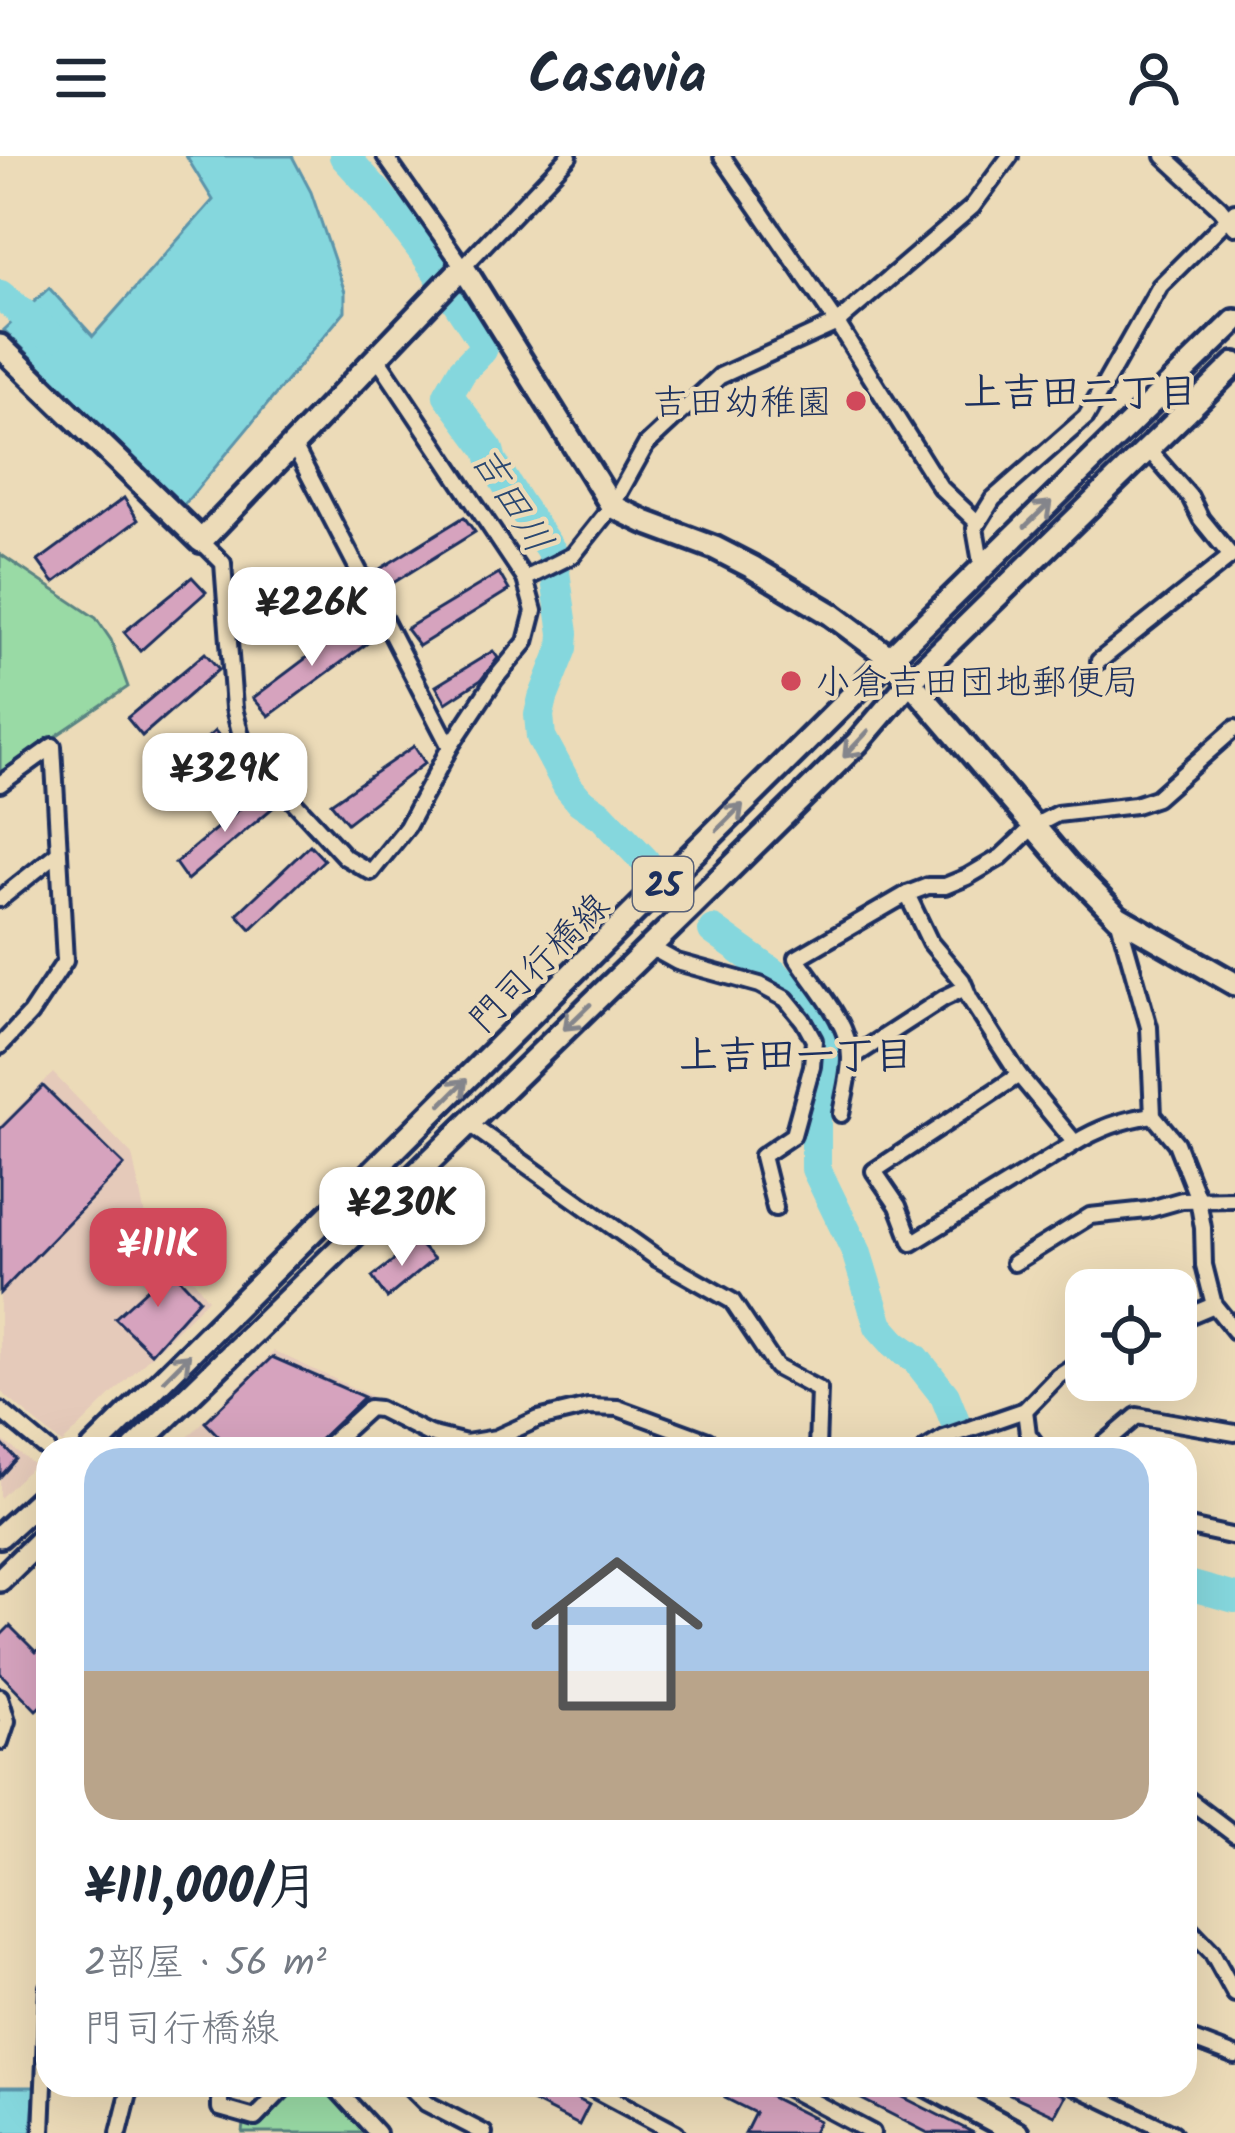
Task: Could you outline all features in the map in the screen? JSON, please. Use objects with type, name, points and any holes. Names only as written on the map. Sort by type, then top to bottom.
[{"type":"main road","points":[[0,346],[201,541],[464,267],[612,506],[752,567],[832,614],[890,658],[1068,866],[1118,917],[1235,984]]},
{"type":"main road","name":"門司行橋線","points":[[106,1437],[1235,321]]},
{"type":"main road","name":"門司行橋線","points":[[146,1437],[650,947],[858,742],[911,680],[1235,364]]},
{"type":"main road","points":[[0,1536],[36,1503]]},
{"type":"main road","points":[[0,1580],[36,1545]]},
{"type":"main road","points":[[950,2097],[1017,2133]]},
{"type":"street","points":[[385,156],[464,267],[569,156]]},
{"type":"street","points":[[722,156],[837,323],[940,487],[978,523]]},
{"type":"street","points":[[525,580],[573,555],[612,506],[646,445],[719,376],[837,323],[972,207],[1010,156]]},
{"type":"street","points":[[982,568],[975,528],[993,499],[1086,417],[1160,286],[1232,218],[1163,156]]},
{"type":"street","points":[[201,541],[223,563],[234,708],[242,740],[345,856],[371,872],[407,827],[450,747],[495,679],[526,642],[534,611],[525,580],[376,356]]},
{"type":"street","points":[[292,444],[450,747]]},
{"type":"street","points":[[1099,661],[1232,556],[1148,449]]},
{"type":"street","points":[[841,1114],[848,1043],[796,958],[908,894],[967,877],[1057,814],[1156,798],[1235,728]]},
{"type":"street","points":[[0,784],[52,746],[65,961],[30,1014],[0,1046]]},
{"type":"street","points":[[0,899],[59,852]]},
{"type":"street","points":[[908,894],[930,942],[962,980],[1019,1075],[1075,1143]]},
{"type":"street","points":[[1118,917],[1149,1027],[1154,1115],[1176,1143],[1198,1199],[1204,1265],[1214,1305],[1235,1330]]},
{"type":"street","points":[[650,947],[677,962],[760,985],[786,999],[814,1040],[812,1066],[793,1135],[762,1156],[775,1208]]},
{"type":"street","points":[[850,1059],[965,988]]},
{"type":"street","points":[[1019,1075],[874,1171],[898,1207],[912,1243],[1075,1143],[1128,1119],[1154,1115]]},
{"type":"street","points":[[468,1123],[658,1259],[732,1300],[776,1367],[819,1390],[817,1437]]},
{"type":"street","points":[[1014,1263],[1090,1216],[1148,1210],[1182,1200],[1235,1199]]},
{"type":"street","points":[[1197,1312],[1214,1305]]},
{"type":"street","points":[[947,1437],[1025,1410],[1065,1372]]},
{"type":"street","points":[[498,1437],[538,1419],[588,1407],[618,1408],[695,1437]]},
{"type":"street","points":[[337,1437],[369,1408],[438,1437]]},
{"type":"street","points":[[0,1410],[36,1440]]},
{"type":"street","points":[[1025,1410],[1030,1437]]},
{"type":"street","points":[[1112,1437],[1137,1416],[1235,1433]]},
{"type":"street","points":[[1197,1529],[1235,1537]]},
{"type":"street","points":[[0,1697],[8,1721],[0,1742]]},
{"type":"street","points":[[1197,1806],[1235,1835]]},
{"type":"street","points":[[1197,1936],[1212,1952],[1235,1994]]},
{"type":"street","points":[[1197,2042],[1235,2056]]},
{"type":"street","points":[[42,2133],[43,2097]]},
{"type":"street","points":[[119,2133],[128,2097]]},
{"type":"street","points":[[220,2097],[220,2108],[255,2118],[275,2097]]},
{"type":"street","points":[[344,2097],[377,2133]]},
{"type":"street","points":[[420,2097],[484,2133]]},
{"type":"street","points":[[608,2097],[676,2133]]},
{"type":"street","points":[[804,2097],[872,2133]]},
{"type":"street","points":[[1098,2097],[1174,2133]]},
{"type":"shaded area","points":[[53,1073],[132,1155],[145,1216],[208,1299],[69,1437],[54,1437],[0,1391],[0,1125]]},
{"type":"shaded area","points":[[274,1351],[371,1396],[328,1437],[188,1437]]},
{"type":"shaded area","points":[[0,1438],[34,1465],[0,1498]]},
{"type":"green space","points":[[0,554],[96,618],[111,640],[128,687],[0,774]]},
{"type":"green space","points":[[285,2097],[338,2097],[372,2133],[243,2133],[244,2124],[260,2121]]},
{"type":"water","points":[[186,156],[292,156],[311,192],[345,292],[345,311],[183,506],[4,330],[49,288],[93,336],[213,200]]},
{"type":"water","points":[[0,2087],[35,2087],[31,2133],[0,2133]]},
{"type":"building","points":[[124,498],[138,520],[54,583],[38,561]]},
{"type":"building","points":[[464,517],[475,532],[385,588],[375,572]]},
{"type":"building","points":[[499,573],[509,590],[419,646],[406,629]]},
{"type":"building","points":[[192,577],[206,592],[140,651],[124,632]]},
{"type":"building","points":[[354,622],[369,642],[269,716],[253,698]]},
{"type":"building","points":[[493,651],[498,658],[481,680],[446,703],[436,686]]},
{"type":"building","points":[[205,653],[219,669],[142,736],[127,718]]},
{"type":"building","points":[[215,731],[228,746],[155,813],[140,798]]},
{"type":"building","points":[[414,746],[425,763],[347,823],[331,803]]},
{"type":"building","points":[[262,790],[276,805],[187,880],[175,863]]},
{"type":"building","points":[[310,845],[324,860],[251,929],[237,914]]},
{"type":"building","points":[[43,1086],[124,1165],[0,1293],[0,1129]]},
{"type":"building","points":[[417,1242],[434,1259],[387,1298],[372,1277]]},
{"type":"building","points":[[170,1268],[199,1299],[151,1353],[115,1318]]},
{"type":"building","points":[[272,1357],[364,1397],[322,1437],[219,1437],[205,1422]]},
{"type":"building","points":[[0,1442],[16,1459],[0,1477]]},
{"type":"building","points":[[10,1626],[36,1652],[36,1710],[0,1673],[0,1636]]},
{"type":"building","points":[[573,2097],[589,2105],[579,2125],[528,2099]]},
{"type":"building","points":[[771,2097],[819,2121],[813,2133],[745,2133],[755,2113],[725,2098]]},
{"type":"building","points":[[858,2097],[903,2097],[974,2133],[928,2133]]},
{"type":"building","points":[[1016,2097],[1064,2097],[1055,2115]]},
{"type":"waterway","name":"吉田川","points":[[344,156],[426,255],[482,340],[482,350],[448,395],[489,450],[552,552],[564,633],[539,715],[541,737],[568,787],[645,861]]},
{"type":"waterway","name":"吉田川","points":[[0,295],[51,336]]},
{"type":"waterway","name":"吉田川","points":[[713,930],[777,976],[820,1021],[830,1049],[816,1114],[816,1169],[856,1251],[879,1326],[916,1359],[945,1396],[961,1437]]},
{"type":"waterway","name":"吉田川","points":[[1197,1587],[1235,1598]]},
{"type":"place","name":"吉田幼稚園","points":[[856,401]]},
{"type":"place","name":"小倉吉田団地郵便局","points":[[791,681]]},
{"type":"district","name":"上吉田二丁目","points":[[1080,391]]},
{"type":"district","name":"上吉田一丁目","points":[[796,1054]]}]
